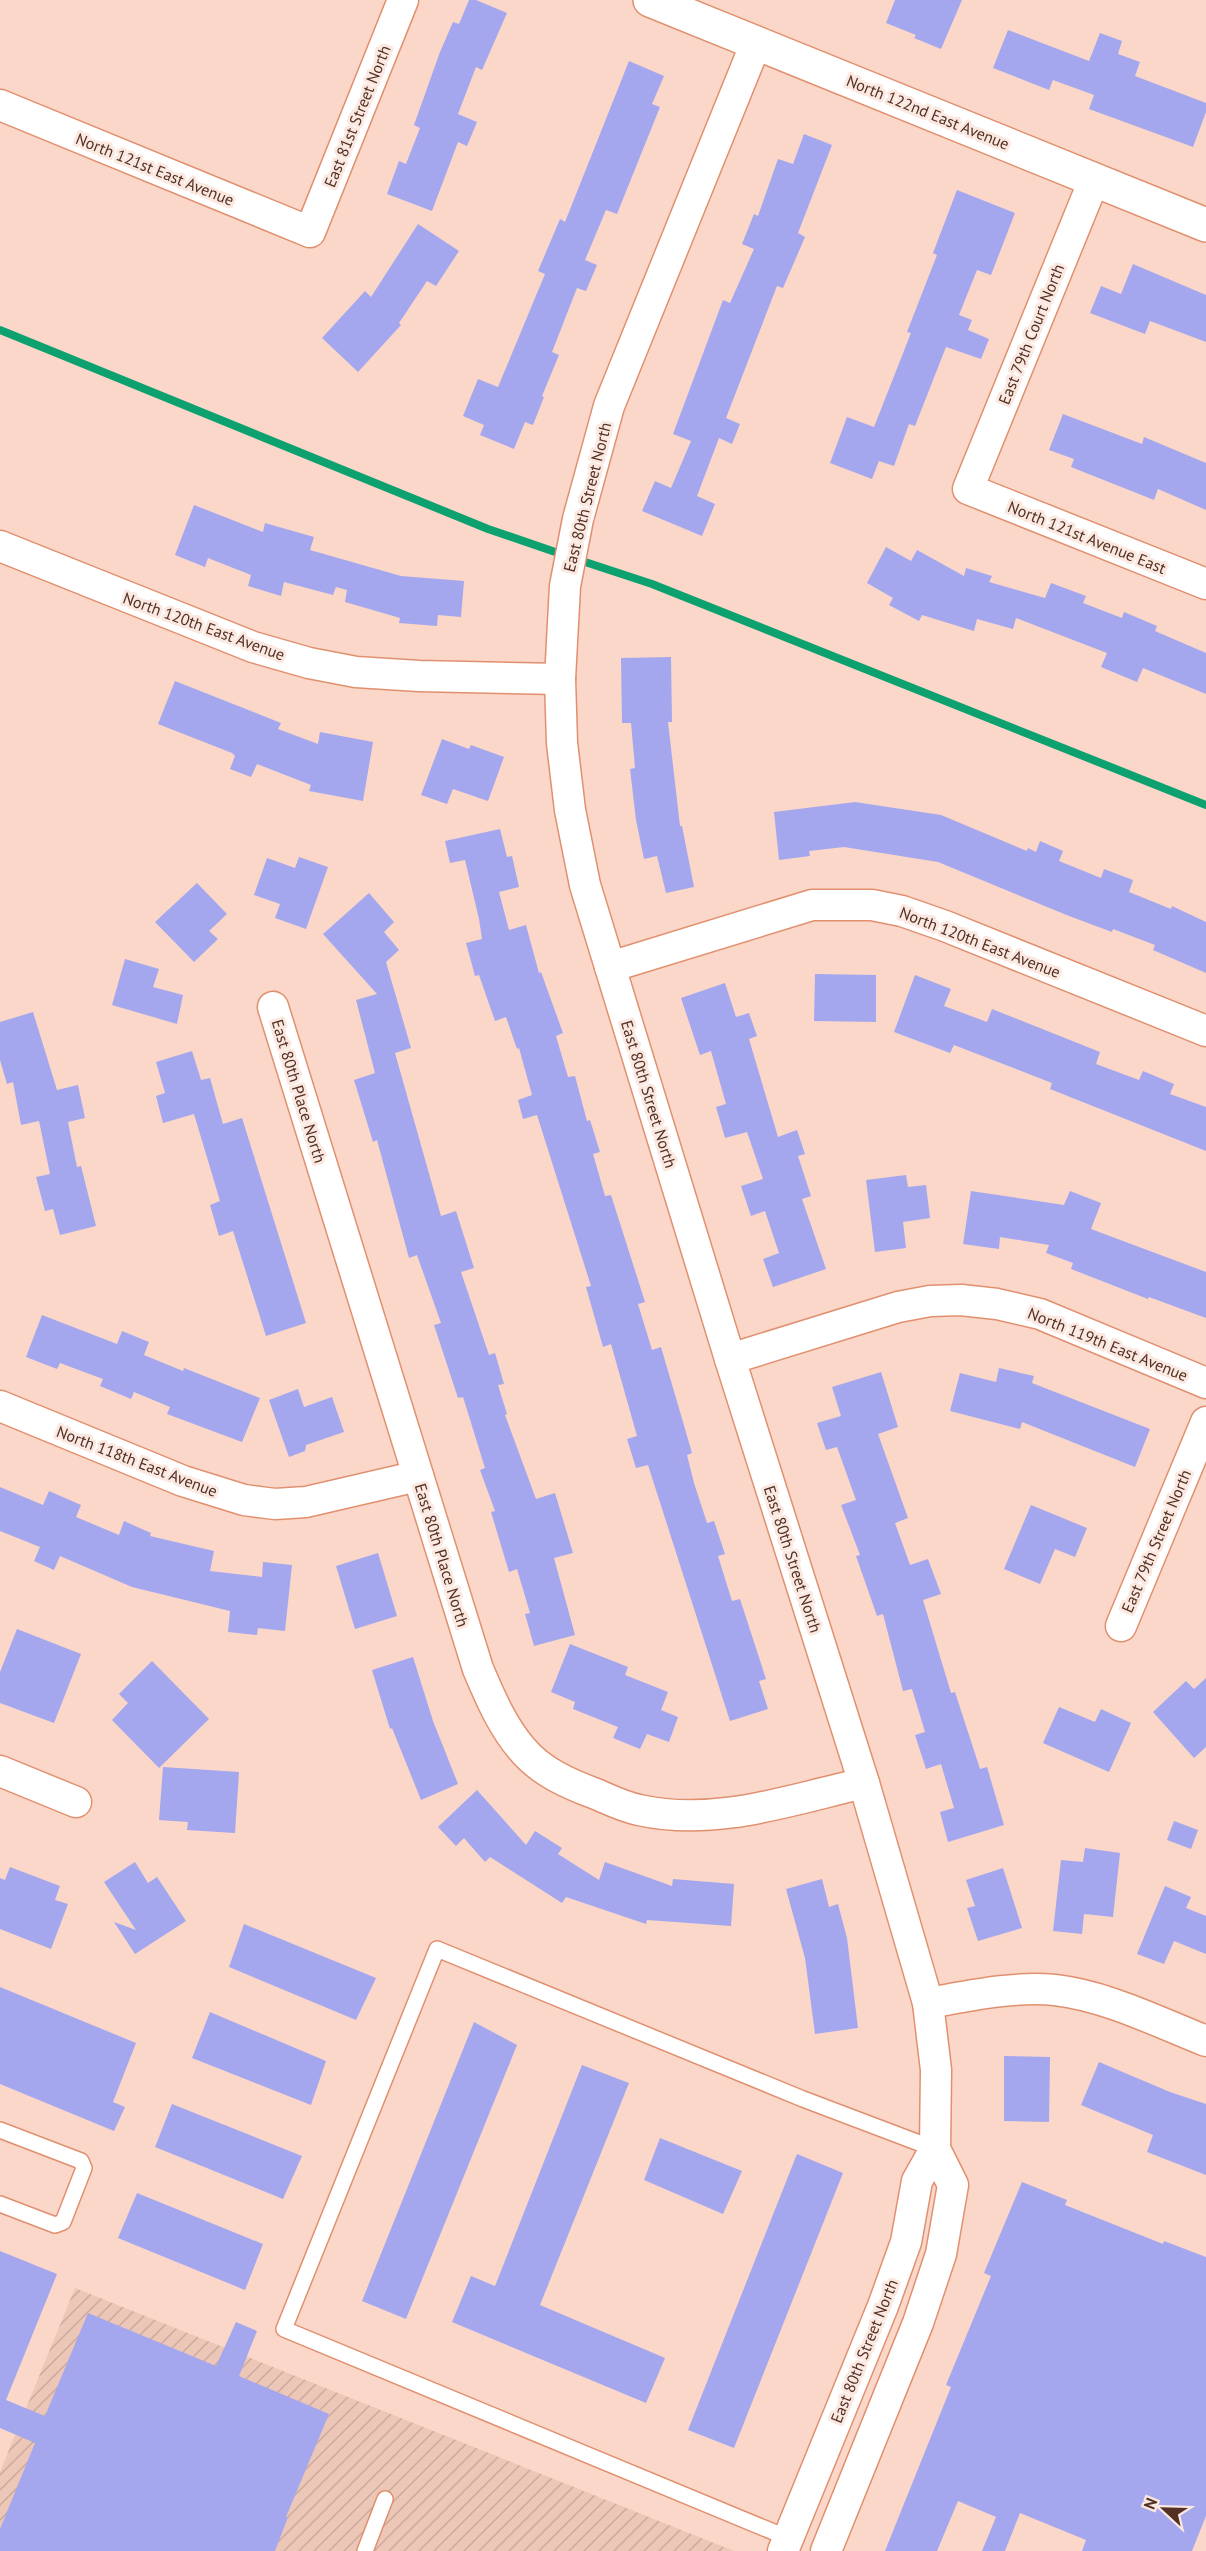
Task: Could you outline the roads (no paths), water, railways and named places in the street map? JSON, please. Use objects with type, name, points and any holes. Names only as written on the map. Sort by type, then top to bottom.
[{"type":"street","name":"East 81st Street North","points":[[310,232],[403,0]]},
{"type":"street","name":"North 122nd East Avenue","points":[[650,0],[1206,225]]},
{"type":"street","name":"East 80th Street North","points":[[756,43],[609,406],[578,519],[566,586],[560,680],[562,743],[570,810],[585,885],[730,1359],[864,1783],[928,2003],[936,2070],[935,2149],[953,2185],[941,2254],[918,2323],[826,2551]]},
{"type":"street","name":"North 121st East Avenue","points":[[0,105],[310,232]]},
{"type":"street","name":"East 79th Court North","points":[[968,489],[1094,180]]},
{"type":"street","name":"North 121st Avenue East","points":[[968,489],[1206,584]]},
{"type":"street","name":"North 120th East Avenue","points":[[0,546],[253,647],[309,663],[356,672],[560,680]]},
{"type":"street","name":"North 120th East Avenue","points":[[610,967],[812,905],[872,905],[902,911],[945,926],[1206,1031]]},
{"type":"street","name":"East 80th Place North","points":[[273,1006],[478,1670],[511,1733],[523,1750],[547,1772],[575,1786],[637,1810],[698,1816],[738,1812],[864,1783]]},
{"type":"street","name":"North 119th East Avenue","points":[[730,1359],[898,1306],[930,1301],[961,1300],[997,1304],[1040,1314],[1206,1383]]},
{"type":"street","name":"North 118th East Avenue","points":[[0,1406],[183,1481],[244,1500],[275,1504],[306,1502],[418,1476]]},
{"type":"street","name":"East 79th Street North","points":[[1120,1626],[1206,1422]]},
{"type":"street","points":[[0,1771],[76,1802]]},
{"type":"street","points":[[928,2003],[977,1994],[1019,1990],[1054,1990],[1082,1995],[1118,2006],[1206,2041]]},
{"type":"street","name":"East 80th Street North","points":[[785,2545],[883,2306],[906,2242],[917,2181],[935,2149]]},
{"type":"lane","points":[[785,2545],[284,2329],[437,1949],[803,2099],[935,2149]]},
{"type":"lane","points":[[0,2130],[81,2161],[84,2168],[63,2222],[55,2225],[0,2204]]},
{"type":"lane","points":[[365,2551],[385,2499]]},
{"type":"waterway","points":[[0,330],[488,529],[564,555]]},
{"type":"waterway","points":[[576,559],[652,584],[1206,805]]}]
